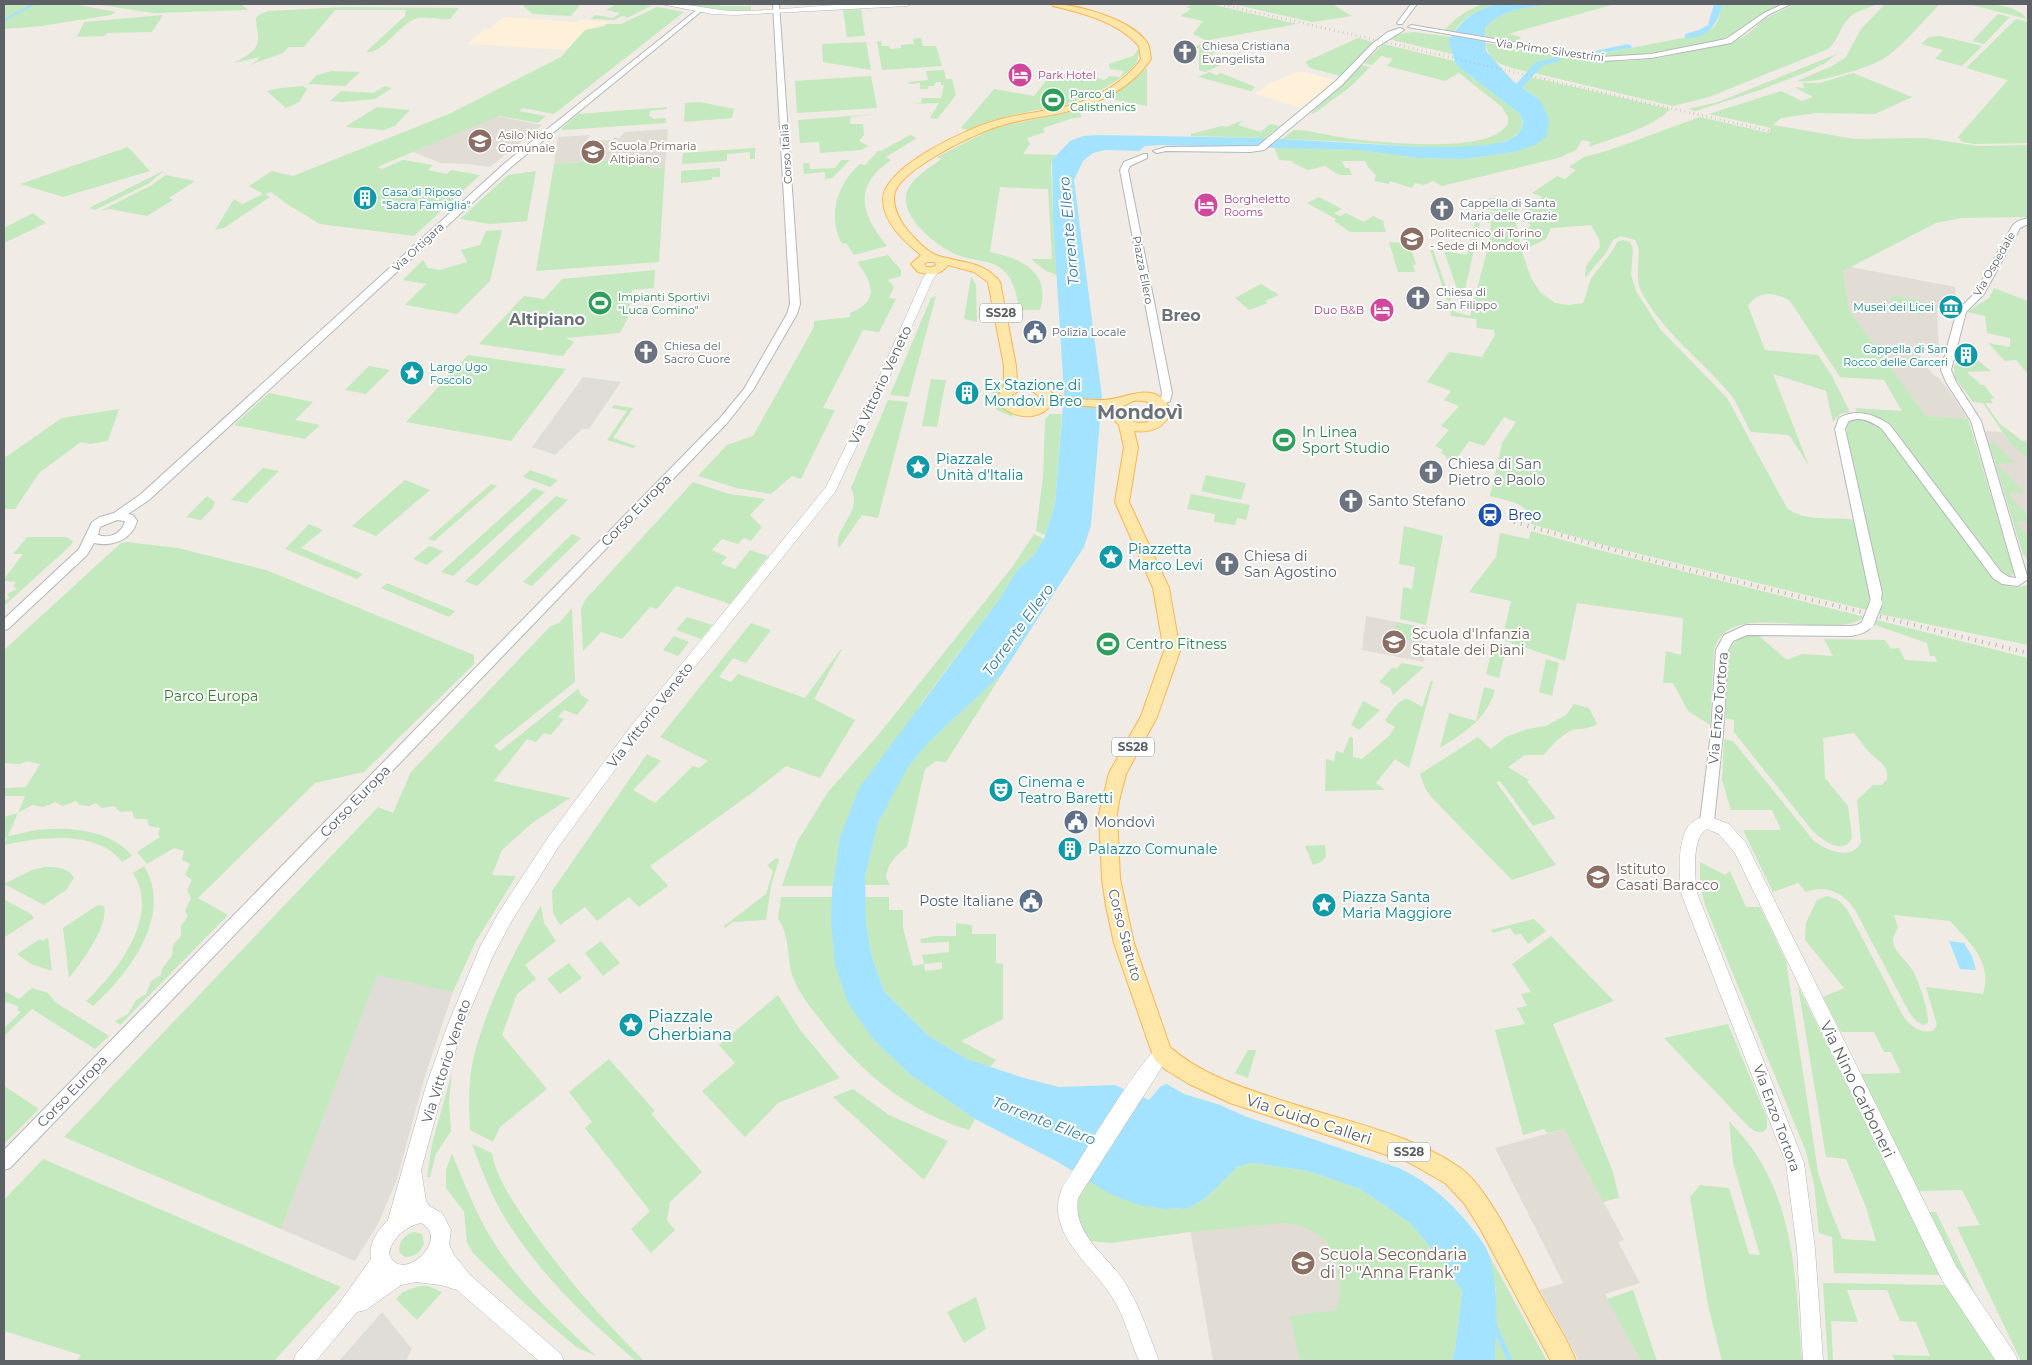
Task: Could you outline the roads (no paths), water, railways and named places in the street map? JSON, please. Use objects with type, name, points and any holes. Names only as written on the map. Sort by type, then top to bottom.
[{"type":"main road","points":[[668,4],[691,9],[735,13],[776,8],[907,4]]},
{"type":"main road","points":[[931,268],[894,219],[888,199],[892,186],[911,168],[956,141],[990,125],[1088,102],[1122,82],[1143,64],[1146,59],[1146,49],[1136,36],[1117,25],[1067,5],[1056,4]]},
{"type":"main road","name":"SS28","points":[[931,268],[957,265],[978,269],[988,274],[996,286],[1010,366],[1011,389]]},
{"type":"main road","name":"Via Vittorio Veneto","points":[[382,1260],[382,1243],[397,1222],[435,1086],[454,1027],[486,952],[505,917],[554,841],[636,730],[831,489],[882,382],[931,268]]},
{"type":"main road","points":[[1010,366],[1029,386]]},
{"type":"main road","points":[[1045,402],[1040,389],[1029,386],[1011,389],[1004,396],[1004,401],[1011,409],[1024,413],[1031,412],[1045,402],[1109,408],[1128,397],[1154,400]]},
{"type":"main road","name":"Piazza Ellero","points":[[1144,427],[1157,424],[1162,420],[1164,411],[1154,400]]},
{"type":"main road","points":[[1109,408],[1117,418],[1125,423],[1144,427]]},
{"type":"main road","name":"Corso Statuto","points":[[1125,423],[1131,447],[1122,502],[1161,588],[1172,651],[1149,717],[1118,773],[1110,801],[1108,814],[1111,879],[1115,906],[1124,942],[1162,1053]]},
{"type":"main road","name":"Corso Statuto","points":[[1131,447],[1144,427]]},
{"type":"main road","name":"Via Enzo Tortora","points":[[1707,822],[1696,828],[1692,838],[1687,865],[1689,893],[1795,1163],[1806,1249],[1813,1361]]},
{"type":"main road","name":"Via Nino Carboneri","points":[[1707,822],[1724,829],[1741,848],[1946,1268],[1971,1309],[2008,1361]]},
{"type":"main road","points":[[1149,1361],[1119,1291],[1073,1230],[1067,1216],[1067,1203],[1074,1188],[1143,1078],[1162,1053]]},
{"type":"main road","name":"Via Guido Calleri","points":[[1162,1053],[1173,1063],[1196,1077],[1237,1096],[1413,1153],[1453,1174],[1472,1195],[1489,1222],[1564,1361]]},
{"type":"main road","name":"Via Vittorio Veneto","points":[[414,1166],[417,1202],[422,1213]]},
{"type":"main road","points":[[397,1222],[405,1217],[422,1213],[430,1215],[436,1220],[440,1226],[440,1244],[447,1262],[463,1282],[554,1361]]},
{"type":"main road","points":[[341,1318],[368,1295],[431,1261],[440,1244]]},
{"type":"main road","points":[[382,1260],[390,1272],[441,1275],[463,1282]]},
{"type":"main road","points":[[303,1361],[341,1318],[382,1260]]},
{"type":"street","points":[[1402,27],[1414,4]]},
{"type":"street","name":"Via Primo Silvestrini","points":[[1402,27],[1591,58],[1624,59],[1708,46],[1735,37],[1762,17],[1788,4]]},
{"type":"street","name":"Corso Italia","points":[[776,8],[795,304]]},
{"type":"street","name":"Via Ortigara","points":[[84,552],[92,537],[92,530],[96,525],[102,520],[117,516],[145,496],[503,169],[700,10]]},
{"type":"street","name":"Piazza Ellero","points":[[1154,400],[1166,399],[1167,390],[1124,170],[1127,164],[1143,157],[1146,151],[1256,150],[1261,148],[1338,84],[1377,44],[1402,27]]},
{"type":"street","name":"Via Ospedale","points":[[1948,359],[1962,311],[1979,294],[2016,228],[2021,223],[2028,221]]},
{"type":"street","name":"Corso Europa","points":[[4,1162],[705,440],[748,390],[792,314],[795,304]]},
{"type":"street","name":"Via Enzo Tortora","points":[[1707,822],[1716,733],[1720,657],[1726,640],[1734,633],[1746,630],[1852,631],[1861,629],[1868,623],[1876,603],[1876,593],[1840,429],[1842,420],[1850,416],[1868,417],[1886,427],[1997,575],[2009,582],[2018,582],[2022,579],[1976,421],[1947,374],[1948,359]]},
{"type":"street","name":"Via Ortigara","points":[[107,540],[127,531],[131,526],[129,518],[145,496]]},
{"type":"street","points":[[117,516],[129,518]]},
{"type":"street","points":[[92,537],[101,541],[107,540]]},
{"type":"street","points":[[4,626],[84,552],[107,540]]},
{"type":"water","name":"Torrente Ellero","points":[[1497,4],[1558,4],[1519,9],[1501,16],[1485,28],[1486,51],[1513,81],[1541,101],[1549,119],[1547,136],[1535,145],[1515,152],[1465,159],[1417,158],[1359,150],[1159,145],[1145,146],[1139,151],[1105,150],[1093,153],[1083,161],[1074,180],[1102,397],[1091,525],[1084,547],[1002,674],[929,742],[908,767],[878,823],[865,877],[866,922],[872,957],[884,991],[929,1036],[967,1059],[1024,1078],[1059,1087],[1115,1085],[1149,1100],[1161,1086],[1167,1084],[1184,1094],[1220,1105],[1247,1117],[1399,1168],[1430,1186],[1448,1201],[1486,1247],[1496,1290],[1495,1361],[1451,1361],[1455,1350],[1462,1292],[1444,1263],[1410,1223],[1360,1189],[1308,1171],[1252,1163],[1237,1167],[1206,1198],[1189,1208],[1164,1209],[1139,1205],[1112,1195],[1056,1161],[975,1119],[908,1073],[872,1038],[848,1003],[835,965],[831,922],[832,891],[840,837],[859,788],[1000,598],[1017,570],[1033,556],[1044,539],[1055,504],[1064,393],[1053,220],[1052,160],[1070,141],[1083,136],[1099,135],[1265,138],[1421,147],[1487,145],[1506,141],[1517,135],[1522,128],[1523,122],[1520,114],[1456,65],[1448,41],[1458,27],[1474,13]]},
{"type":"water","points":[[1949,941],[1964,943],[1972,956],[1976,970],[1960,969]]},
{"type":"waterway","points":[[4,20],[34,4]]},
{"type":"waterway","points":[[1688,36],[1702,32],[1713,23],[1718,4]]},
{"type":"waterway","points":[[1590,53],[1628,46]]},
{"type":"waterway","points":[[1519,86],[1539,64],[1557,59]]},
{"type":"waterway","points":[[1494,1324],[1510,1361]]},
{"type":"railway","points":[[1220,4],[1769,131]]},
{"type":"railway","points":[[1514,522],[1654,561],[2028,653]]},
{"type":"place","name":"Chiesa Cristiana Evangelista","points":[[1185,52]]},
{"type":"place","name":"Park Hotel","points":[[1020,75]]},
{"type":"place","name":"Parco di Calisthenics","points":[[1053,100]]},
{"type":"place","name":"Asilo Nido Comunale","points":[[480,141]]},
{"type":"place","name":"Scuola Primaria Altipiano","points":[[593,152]]},
{"type":"place","name":"Casa di Riposo \"Sacra Famiglia\"","points":[[365,198]]},
{"type":"place","name":"Borgheletto Rooms","points":[[1206,205]]},
{"type":"place","name":"Cappella di Santa Maria delle Grazie","points":[[1442,209]]},
{"type":"place","name":"Politecnico di Torino - Sede di Mondovì","points":[[1412,239]]},
{"type":"place","name":"Chiesa di San Filippo","points":[[1418,298]]},
{"type":"place","name":"Impianti Sportivi \"Luca Comino\"","points":[[600,303]]},
{"type":"place","name":"Musei dei Licei","points":[[1951,307]]},
{"type":"place","name":"Duo B&B","points":[[1382,310]]},
{"type":"place","name":"Polizia Locale","points":[[1035,332]]},
{"type":"place","name":"Chiesa del Sacro Cuore","points":[[646,352]]},
{"type":"place","name":"Cappella di San Rocco delle Carceri","points":[[1966,355]]},
{"type":"place","name":"Largo Ugo Foscolo","points":[[412,373]]},
{"type":"place","name":"Ex Stazione di Mondovì Breo","points":[[967,393]]},
{"type":"place","name":"In Linea Sport Studio","points":[[1284,440]]},
{"type":"place","name":"Piazzale Unità d'Italia","points":[[918,467]]},
{"type":"place","name":"Chiesa di San Pietro e Paolo","points":[[1431,472]]},
{"type":"place","name":"Santo Stefano","points":[[1351,501]]},
{"type":"place","name":"Breo","points":[[1490,515]]},
{"type":"place","name":"Piazzetta Marco Levi","points":[[1111,557]]},
{"type":"place","name":"Chiesa di San Agostino","points":[[1227,564]]},
{"type":"place","name":"Scuola d'Infanzia Statale dei Piani","points":[[1394,642]]},
{"type":"place","name":"Centro Fitness","points":[[1108,644]]},
{"type":"place","name":"Cinema e Teatro Baretti","points":[[1001,790]]},
{"type":"place","name":"Mondovì","points":[[1076,822]]},
{"type":"place","name":"Palazzo Comunale","points":[[1070,849]]},
{"type":"place","name":"Istituto Casati Baracco","points":[[1598,877]]},
{"type":"place","name":"Poste Italiane","points":[[1031,901]]},
{"type":"place","name":"Piazza Santa Maria Maggiore","points":[[1324,905]]},
{"type":"place","name":"Piazzale Gherbiana","points":[[631,1025]]},
{"type":"place","name":"Scuola Secondaria di 1° \"Anna Frank\"","points":[[1303,1263]]},
{"type":"district","name":"Breo","points":[[1181,315]]},
{"type":"district","name":"Altipiano","points":[[547,319]]},
{"type":"district","name":"Mondovì","points":[[1140,412]]},
{"type":"park label","name":"Parco Europa","points":[[211,696]]}]
